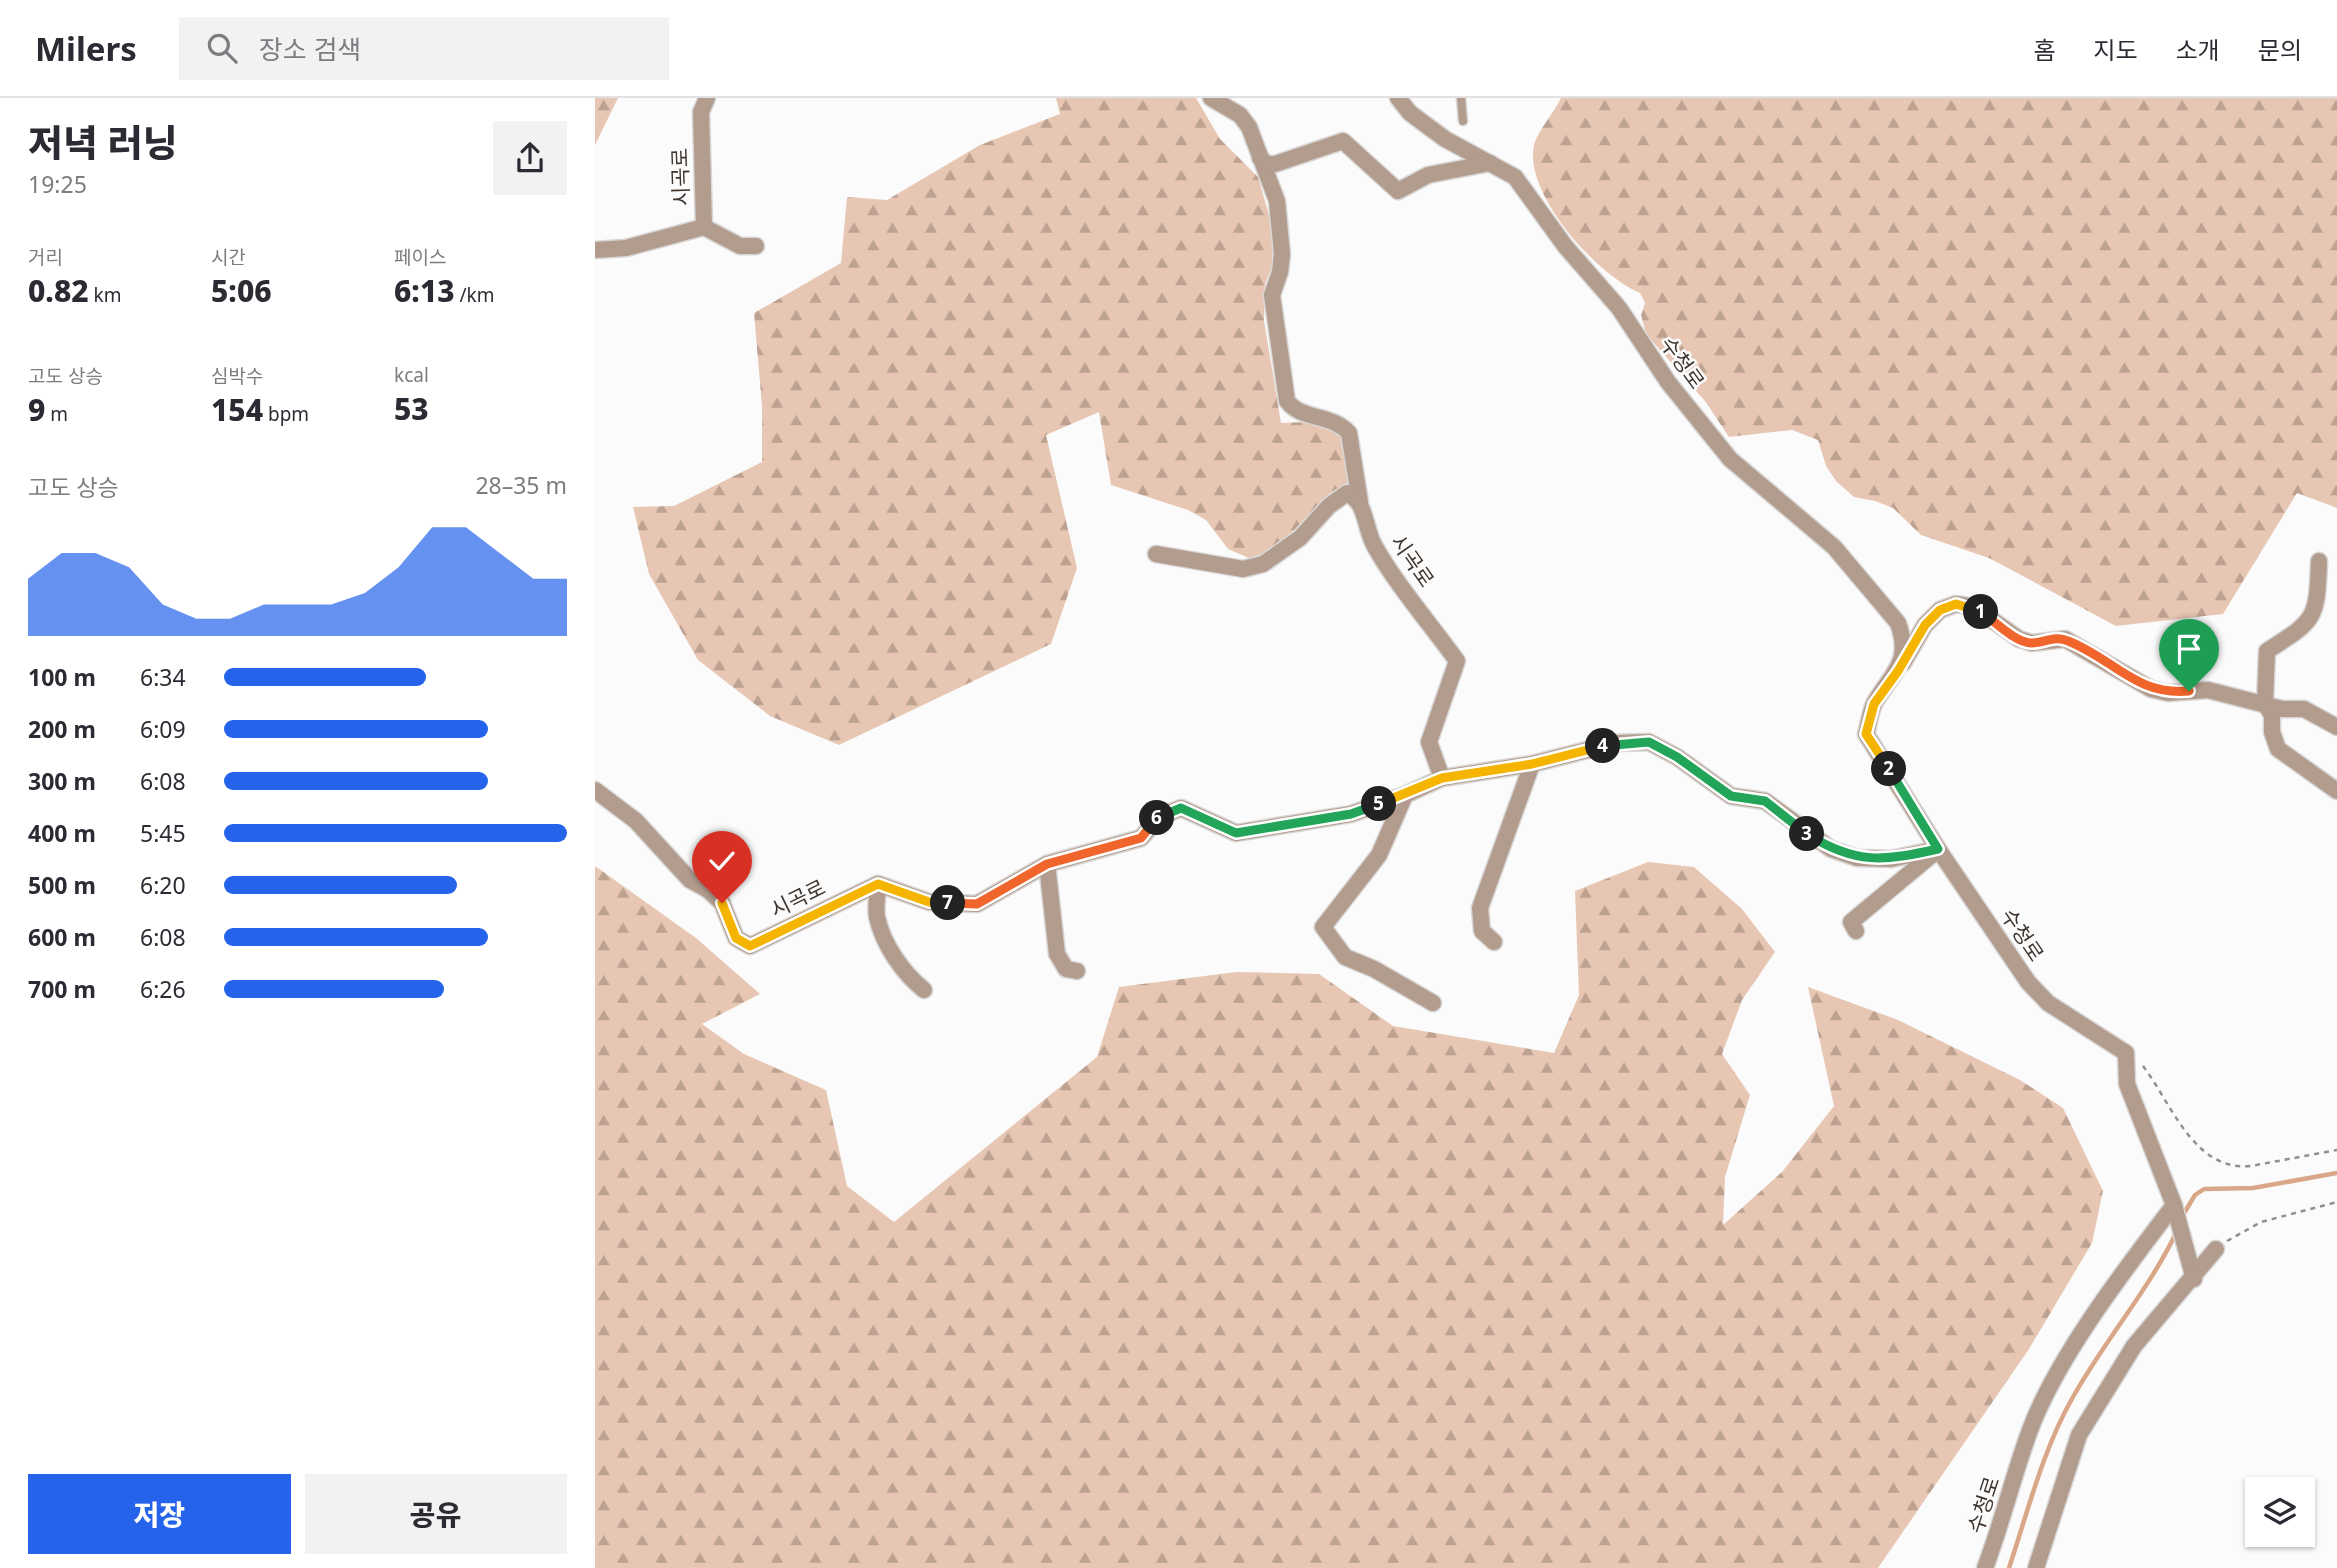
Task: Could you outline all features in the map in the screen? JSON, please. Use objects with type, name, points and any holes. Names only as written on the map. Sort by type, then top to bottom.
[{"type":"street","name":"시곡로","points":[[595,250],[626,248],[704,227],[701,112],[707,98]]},
{"type":"street","points":[[1211,98],[1240,114],[1249,127],[1280,215],[1280,272],[1272,295],[1287,401],[1292,408],[1304,414],[1332,419],[1349,433],[1360,502]]},
{"type":"street","name":"수청로","points":[[1398,98],[1434,131],[1515,177],[1565,246],[1619,308],[1668,382],[1730,459],[1834,547],[1898,623],[1903,638],[1898,671]]},
{"type":"street","points":[[1260,158],[1267,164],[1275,164],[1343,141],[1398,191],[1428,175],[1490,163]]},
{"type":"street","points":[[704,227],[740,246],[756,246]]},
{"type":"street","points":[[1156,554],[1243,569],[1280,555],[1300,538],[1329,506],[1347,493],[1360,502]]},
{"type":"street","name":"시곡로","points":[[1360,502],[1373,544],[1457,662],[1429,742],[1442,778]]},
{"type":"street","points":[[2319,561],[2317,602],[2305,627],[2267,651],[2265,704],[2272,715],[2272,732],[2278,749],[2337,791]]},
{"type":"street","name":"수청로","points":[[2126,1053],[2038,993],[1938,849],[1866,734],[1874,704],[1898,671],[1925,625],[1940,610],[1956,604],[1974,607],[2019,639],[2032,643],[2065,639],[2151,689],[2168,693],[2208,690],[2282,709],[2304,709],[2337,727]]},
{"type":"street","points":[[925,990],[907,976],[891,951],[877,917],[878,884],[929,902],[977,904],[1047,864],[1141,838],[1159,817],[1181,808],[1236,833],[1351,814],[1405,795],[1442,778],[1532,764],[1615,743],[1649,742],[1677,757],[1731,796],[1765,801],[1831,849],[1857,858],[1892,859],[1938,849]]},
{"type":"street","points":[[1494,942],[1482,931],[1480,908],[1532,764]]},
{"type":"street","name":"시곡로","points":[[595,790],[636,821],[690,880],[708,890],[722,903],[736,938],[750,946],[878,884]]},
{"type":"street","points":[[1405,795],[1379,855],[1323,928],[1345,957],[1374,969],[1433,1003]]},
{"type":"street","points":[[1856,931],[1851,922],[1938,849]]},
{"type":"street","points":[[1047,864],[1057,954],[1066,969],[1077,971]]},
{"type":"street","points":[[2126,1053],[2127,1084],[2175,1209],[2192,1273]]},
{"type":"street","name":"수청로","points":[[1985,1568],[2031,1429],[2064,1363],[2126,1269],[2175,1209]]},
{"type":"street","points":[[2036,1568],[2079,1435],[2134,1346],[2192,1273],[2216,1249]]},
{"type":"lane","points":[[1461,98],[1463,121]]},
{"type":"path","points":[[2126,1053],[2146,1069],[2196,1144],[2219,1164],[2251,1166],[2337,1150]]},
{"type":"path","points":[[2216,1249],[2243,1230],[2261,1222],[2337,1202]]},
{"type":"green space","points":[[595,98],[618,98],[595,145]]},
{"type":"green space","points":[[1056,98],[1196,98],[1220,139],[1258,177],[1269,215],[1275,259],[1265,284],[1264,321],[1281,423],[1302,422],[1324,426],[1347,442],[1347,483],[1330,493],[1275,550],[1249,558],[1228,549],[1206,520],[1188,510],[1111,485],[1099,412],[1046,435],[1077,568],[1051,644],[839,745],[770,716],[698,660],[649,574],[633,507],[674,506],[762,462],[762,406],[754,313],[841,263],[847,197],[887,200],[980,145],[1060,114]]},
{"type":"green space","points":[[1561,98],[2337,98],[2337,508],[2297,493],[2223,614],[2116,626],[1989,558],[1921,535],[1893,508],[1854,497],[1836,481],[1826,466],[1818,440],[1792,430],[1729,437],[1705,401],[1646,334],[1641,315],[1645,303],[1640,293],[1604,270],[1585,252],[1552,209],[1540,186],[1534,165],[1534,145]]},
{"type":"green space","points":[[1648,862],[1694,867],[1742,909],[1775,952],[1742,1000],[1722,1054],[1750,1095],[1725,1177],[1723,1225],[1782,1172],[1834,1106],[1808,987],[1898,1020],[2020,1080],[2063,1108],[2103,1191],[2092,1243],[2029,1349],[1878,1568],[595,1568],[595,866],[696,938],[760,994],[702,1024],[744,1054],[826,1090],[847,1186],[894,1222],[1097,1057],[1119,987],[1236,972],[1319,974],[1393,1026],[1554,1053],[1579,995],[1575,891]]},
{"type":"waterway","points":[[2183,1215],[2195,1195],[2204,1189],[2253,1188],[2337,1173]]},
{"type":"waterway","points":[[2009,1568],[2037,1481],[2062,1417],[2085,1376],[2153,1275],[2176,1233]]},
{"type":"route","points":[[722,903],[736,938],[750,946],[878,884],[929,902],[977,904],[1047,864],[1141,838],[1159,817],[1181,808],[1236,833],[1351,814],[1405,795],[1442,778],[1532,764],[1615,743],[1649,742],[1677,757],[1731,796],[1765,801],[1805,833],[1831,849],[1857,858],[1892,859],[1938,849],[1910,800],[1866,734],[1874,704],[1898,671],[1925,625],[1940,610],[1956,604],[1974,607],[2019,639],[2032,643],[2047,639],[2065,639],[2151,689],[2168,693],[2189,691]]}]
